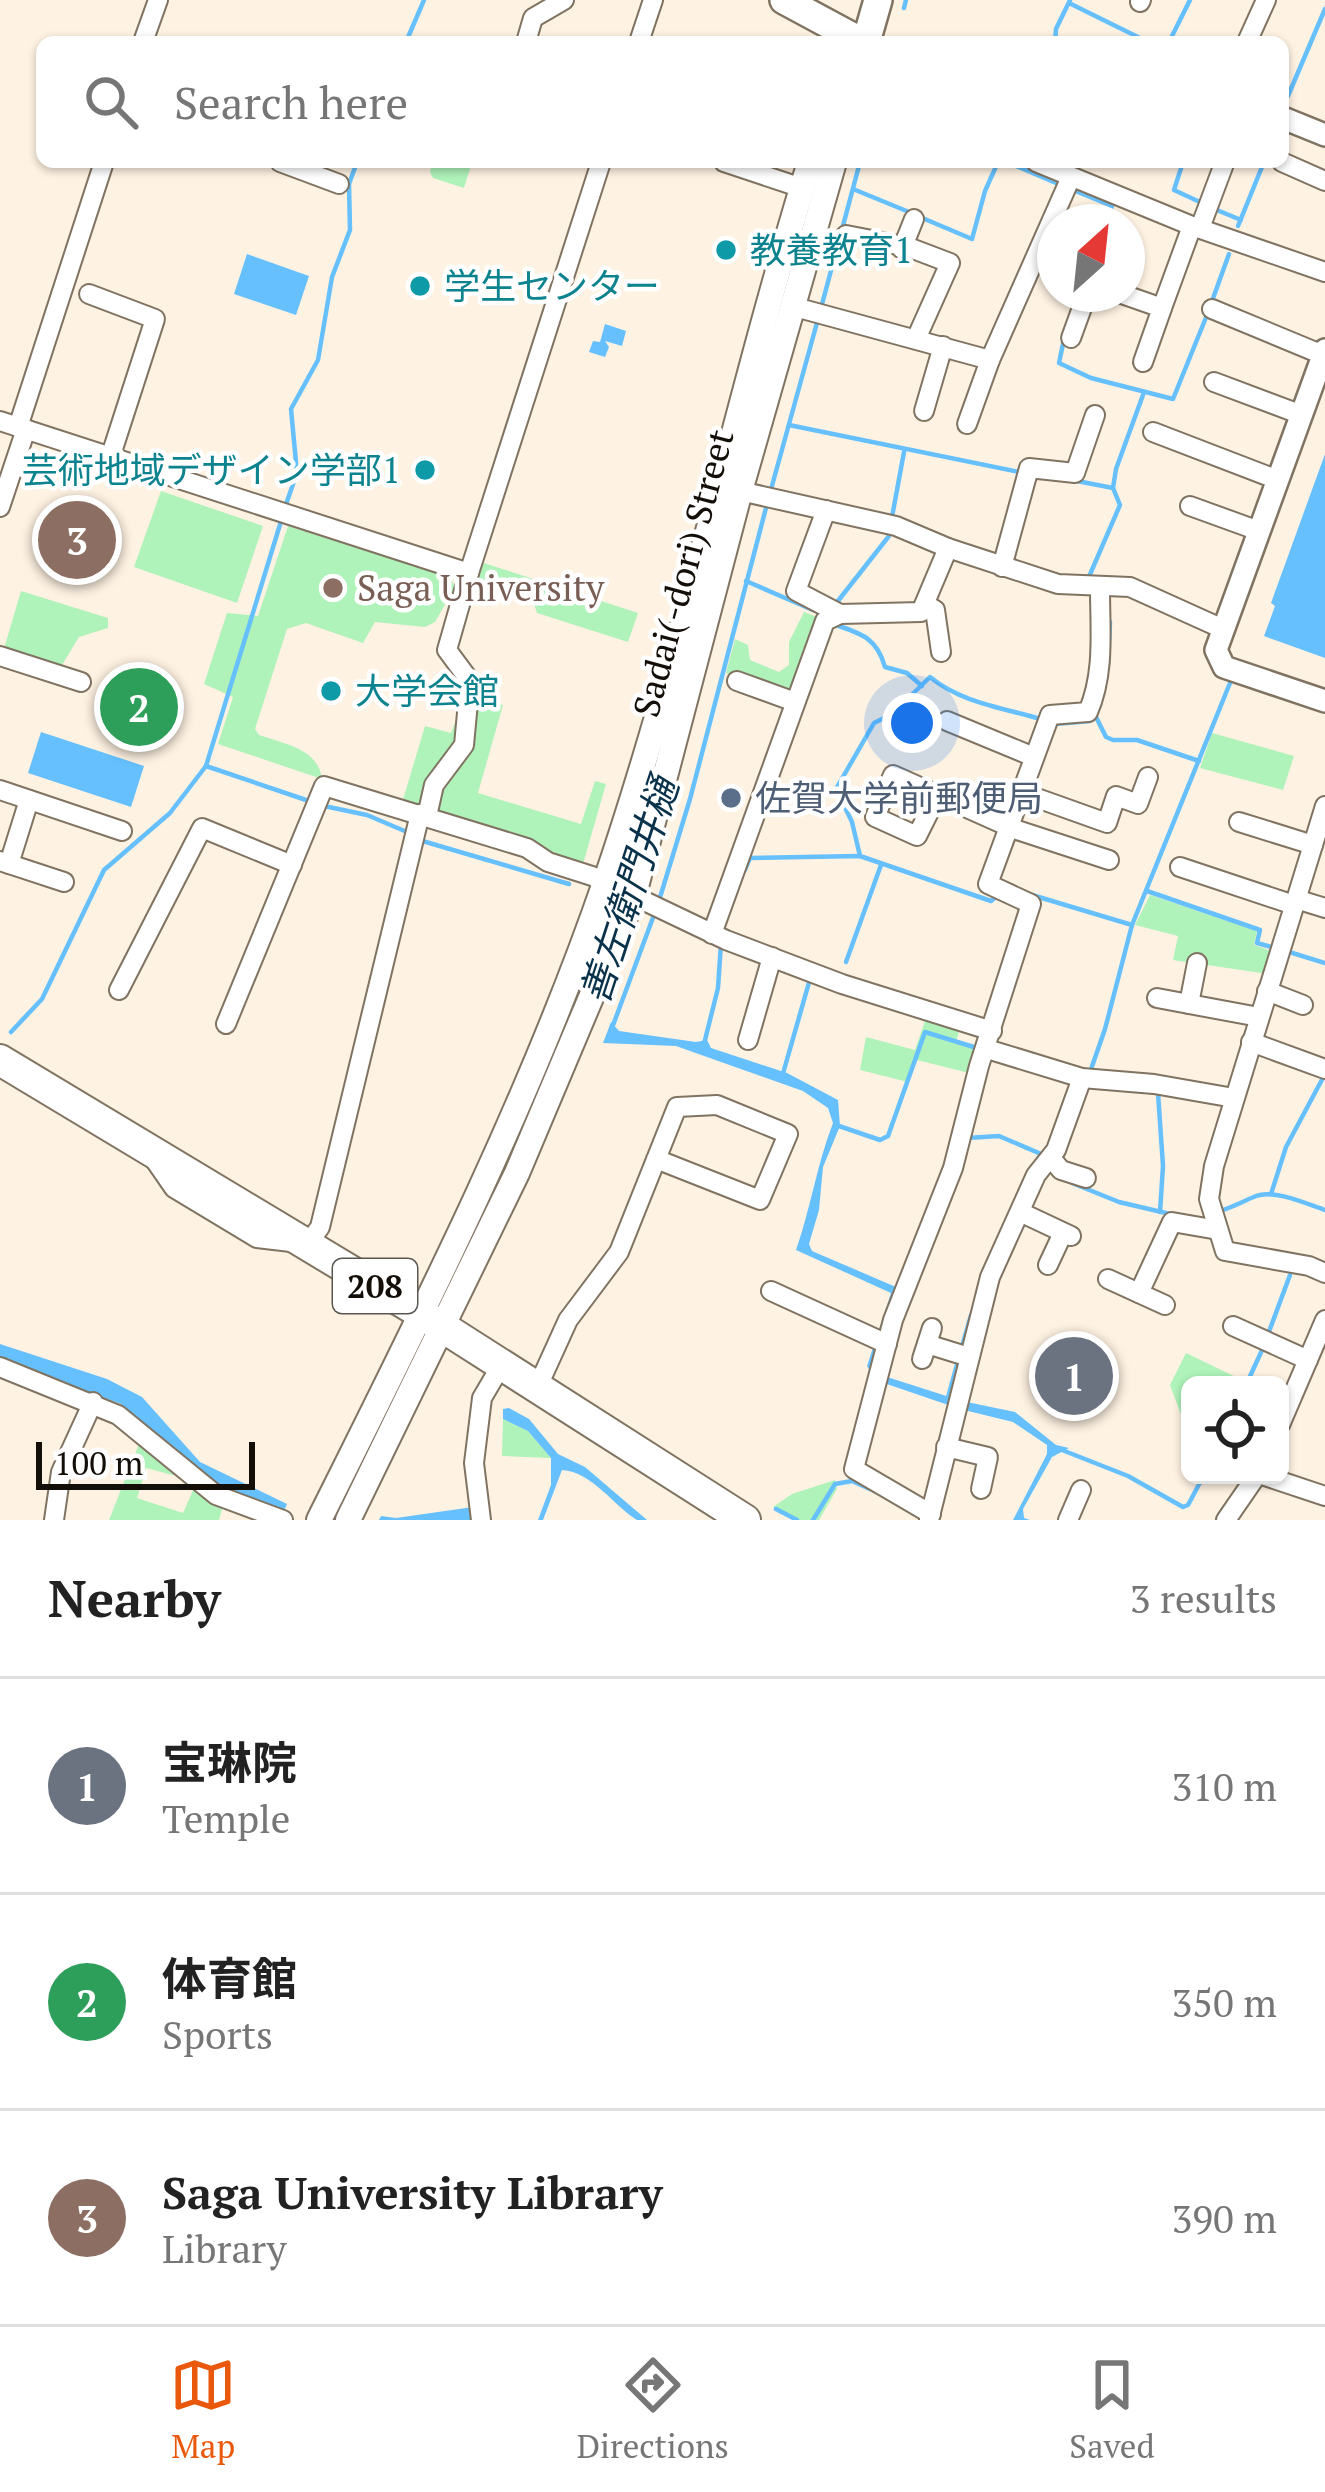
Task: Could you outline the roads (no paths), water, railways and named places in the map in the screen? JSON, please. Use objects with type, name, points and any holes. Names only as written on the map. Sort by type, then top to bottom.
[{"type":"highway","name":"208","points":[[0,1060],[431,1319],[745,1520]]},
{"type":"main road","points":[[784,0],[848,36]]},
{"type":"main road","points":[[855,36],[859,0]]},
{"type":"main road","points":[[857,36],[878,0]]},
{"type":"main road","name":"Sadai(-dori) Street","points":[[431,1319],[605,883],[740,424],[809,168]]},
{"type":"main road","name":"Sadai(-dori) Street","points":[[431,1319],[649,905],[811,311],[833,168]]},
{"type":"main road","points":[[319,1520],[431,1319]]},
{"type":"main road","points":[[348,1520],[431,1319]]},
{"type":"street","points":[[145,36],[158,0]]},
{"type":"street","points":[[528,36],[533,18],[564,0]]},
{"type":"street","points":[[641,36],[653,0]]},
{"type":"street","points":[[1249,36],[1266,0]]},
{"type":"street","points":[[1289,120],[1325,135]]},
{"type":"street","points":[[1289,165],[1325,181]]},
{"type":"street","points":[[0,507],[15,426],[102,168]]},
{"type":"street","points":[[296,168],[338,184]]},
{"type":"street","points":[[308,1244],[320,1227],[424,815],[434,785],[464,746],[470,681],[447,650],[599,168]]},
{"type":"street","points":[[742,168],[802,188]]},
{"type":"street","points":[[1045,168],[1068,184],[1202,216],[1325,272]]},
{"type":"street","points":[[1143,362],[1222,168]]},
{"type":"street","points":[[967,424],[990,360],[1068,184]]},
{"type":"street","points":[[902,249],[914,219]]},
{"type":"street","points":[[846,236],[908,247],[950,263],[916,339]]},
{"type":"street","points":[[89,294],[155,320],[111,455]]},
{"type":"street","points":[[1145,302],[1162,308]]},
{"type":"street","points":[[1213,309],[1324,352],[1216,650],[1224,667],[1325,701]]},
{"type":"street","points":[[811,311],[990,360]]},
{"type":"street","points":[[1071,338],[1080,312]]},
{"type":"street","points":[[924,411],[944,346]]},
{"type":"street","points":[[1214,382],[1301,415]]},
{"type":"street","points":[[1002,567],[1029,468],[1076,473],[1095,415]]},
{"type":"street","points":[[15,426],[469,572]]},
{"type":"street","points":[[1153,432],[1278,480]]},
{"type":"street","points":[[759,495],[891,525],[1058,584],[1130,587],[1223,629]]},
{"type":"street","points":[[1190,506],[1259,531]]},
{"type":"street","points":[[826,510],[796,591],[831,614],[921,612],[948,548]]},
{"type":"street","points":[[1087,1078],[1056,1164],[1036,1175],[1026,1215],[1001,1254],[962,1355],[956,1404],[930,1517],[854,1469],[879,1377],[881,1342],[962,1137],[1031,904],[988,884],[1047,721],[1088,712],[1094,699],[1101,662],[1100,589]]},
{"type":"street","points":[[925,604],[935,610],[941,652]]},
{"type":"street","points":[[718,937],[795,702],[831,614]]},
{"type":"street","points":[[0,656],[82,682]]},
{"type":"street","points":[[737,681],[795,702]]},
{"type":"street","points":[[947,722],[1034,757]]},
{"type":"street","points":[[1020,792],[1107,823],[1116,796],[1138,804],[1148,777]]},
{"type":"street","points":[[226,1024],[325,786],[527,848],[548,862],[605,883],[718,937],[1087,1078],[1234,1098]]},
{"type":"street","points":[[0,790],[122,831]]},
{"type":"street","points":[[937,796],[1109,860]]},
{"type":"street","points":[[29,800],[5,862],[64,882]]},
{"type":"street","points":[[1325,806],[1234,1098],[1209,1199],[1225,1251],[1325,1273]]},
{"type":"street","points":[[1239,822],[1313,845]]},
{"type":"street","points":[[119,990],[202,828],[292,865]]},
{"type":"street","points":[[1180,867],[1325,908]]},
{"type":"street","points":[[748,1040],[772,957]]},
{"type":"street","points":[[1189,1004],[1197,963]]},
{"type":"street","points":[[1267,991],[1304,1005]]},
{"type":"street","points":[[1156,998],[1259,1017]]},
{"type":"street","points":[[1251,1042],[1325,1069]]},
{"type":"street","points":[[538,1386],[568,1320],[620,1252],[656,1159],[677,1107],[717,1105],[788,1134],[760,1200],[656,1159]]},
{"type":"street","points":[[1056,1164],[1086,1178]]},
{"type":"street","points":[[1026,1215],[1067,1234],[1048,1265]]},
{"type":"street","points":[[1139,1293],[1172,1222],[1215,1219]]},
{"type":"street","points":[[1108,1279],[1165,1305]]},
{"type":"street","points":[[771,1291],[881,1342]]},
{"type":"street","points":[[1289,1403],[1325,1319]]},
{"type":"street","points":[[1233,1326],[1307,1360]]},
{"type":"street","points":[[927,1343],[962,1355]]},
{"type":"street","points":[[482,1520],[474,1463],[482,1398],[502,1364]]},
{"type":"street","points":[[0,1367],[118,1415],[216,1495],[283,1520]]},
{"type":"street","points":[[54,1520],[61,1472],[93,1402]]},
{"type":"street","points":[[946,1447],[988,1457],[981,1489]]},
{"type":"street","points":[[1226,1520],[1252,1484]]},
{"type":"street","points":[[1287,1484],[1325,1496]]},
{"type":"street","points":[[1068,1520],[1081,1490]]},
{"type":"water","points":[[247,254],[309,276],[296,315],[234,294]]},
{"type":"water","points":[[605,324],[626,331],[622,346],[605,341],[609,347],[605,357],[589,352],[593,341],[600,342]]},
{"type":"water","points":[[1325,454],[1325,658],[1264,636],[1275,606],[1271,603]]},
{"type":"water","points":[[41,732],[144,766],[131,807],[28,773]]},
{"type":"water","points":[[611,1022],[619,1031],[707,1040],[711,1048],[787,1073],[838,1100],[840,1126],[823,1167],[819,1210],[809,1244],[812,1251],[896,1287],[884,1376],[1015,1412],[1056,1445],[1069,1448],[1052,1457],[1023,1509],[1024,1518],[1030,1520],[1013,1520],[1047,1454],[1047,1445],[1013,1422],[875,1380],[867,1366],[891,1293],[796,1250],[833,1123],[828,1108],[803,1091],[676,1046],[603,1043]]},
{"type":"water","points":[[0,1344],[107,1379],[142,1397],[200,1462],[287,1504],[283,1513],[261,1507],[194,1470],[121,1404],[0,1359]]},
{"type":"water","points":[[503,1409],[529,1419],[558,1454],[585,1467],[647,1520],[637,1520],[593,1483],[562,1470],[543,1520],[538,1520],[551,1485],[551,1458],[528,1431],[503,1419]]},
{"type":"water","points":[[473,1507],[478,1520],[379,1520],[381,1516]]},
{"type":"waterway","points":[[409,36],[424,0]]},
{"type":"waterway","name":"善左衛門井樋","points":[[904,8],[906,0]]},
{"type":"waterway","points":[[1055,36],[1070,0]]},
{"type":"waterway","points":[[1172,36],[1190,0]]},
{"type":"waterway","points":[[1069,3],[1136,36]]},
{"type":"waterway","points":[[1289,94],[1325,9]]},
{"type":"waterway","points":[[285,507],[297,473],[291,409],[318,360],[332,277],[350,230],[349,184],[355,168]]},
{"type":"waterway","name":"善左衛門井樋","points":[[821,308],[858,168]]},
{"type":"waterway","points":[[920,217],[972,239],[995,168]]},
{"type":"waterway","points":[[1021,168],[1063,186]]},
{"type":"waterway","points":[[1181,168],[1174,190],[1202,203]]},
{"type":"waterway","points":[[1238,226],[1262,168]]},
{"type":"waterway","points":[[853,189],[909,212]]},
{"type":"waterway","points":[[1073,190],[1107,204]]},
{"type":"waterway","points":[[1212,208],[1241,220]]},
{"type":"waterway","points":[[1211,304],[1229,254]]},
{"type":"waterway","points":[[1064,339],[1059,363],[1091,378],[1173,399],[1207,315]]},
{"type":"waterway","name":"善左衛門井樋","points":[[770,493],[818,319]]},
{"type":"waterway","points":[[1088,579],[1120,505],[1113,488],[1116,469],[1143,395]]},
{"type":"waterway","points":[[789,425],[1024,473]]},
{"type":"waterway","points":[[892,517],[904,452]]},
{"type":"waterway","points":[[1077,481],[1113,488]]},
{"type":"waterway","name":"善左衛門井樋","points":[[658,904],[767,504]]},
{"type":"waterway","points":[[11,1032],[42,999],[104,870],[170,813],[206,766],[282,518]]},
{"type":"waterway","points":[[834,606],[889,536],[890,528]]},
{"type":"waterway","points":[[746,581],[813,610]]},
{"type":"waterway","points":[[1108,665],[1110,622]]},
{"type":"waterway","points":[[836,625],[868,639],[885,667],[907,673],[922,686]]},
{"type":"waterway","points":[[860,856],[852,822],[836,789],[874,723],[892,714],[930,677],[970,699],[1044,720]]},
{"type":"waterway","points":[[1032,895],[1132,925],[1230,683]]},
{"type":"waterway","points":[[1055,724],[1090,721],[1100,705]]},
{"type":"waterway","points":[[1096,717],[1106,737],[1113,740],[1137,740],[1199,761]]},
{"type":"waterway","points":[[206,766],[309,801]]},
{"type":"waterway","points":[[324,806],[367,815],[407,832]]},
{"type":"waterway","points":[[419,840],[569,884]]},
{"type":"waterway","points":[[745,870],[750,858],[860,856],[991,901],[997,896]]},
{"type":"waterway","points":[[846,962],[881,865]]},
{"type":"waterway","points":[[1147,891],[1260,930],[1257,943],[1275,948]]},
{"type":"waterway","name":"善左衛門井樋","points":[[612,1028],[654,915]]},
{"type":"waterway","points":[[1089,1075],[1132,925]]},
{"type":"waterway","points":[[704,1044],[718,988],[721,943]]},
{"type":"waterway","points":[[1286,951],[1325,963]]},
{"type":"waterway","points":[[782,1077],[810,979]]},
{"type":"waterway","points":[[839,1126],[880,1140],[888,1136],[925,1032],[977,1048]]},
{"type":"waterway","points":[[1271,1194],[1286,1147],[1325,1074]]},
{"type":"waterway","points":[[1158,1093],[1163,1166],[1160,1212]]},
{"type":"waterway","points":[[967,1138],[999,1136],[1041,1154]]},
{"type":"waterway","points":[[1072,1183],[1119,1202],[1170,1214]]},
{"type":"waterway","points":[[1220,1211],[1263,1194],[1325,1210]]},
{"type":"waterway","points":[[1008,1252],[1025,1222]]},
{"type":"waterway","points":[[1267,1337],[1290,1275]]},
{"type":"waterway","points":[[961,1350],[971,1315]]},
{"type":"waterway","points":[[1250,1376],[1263,1348]]},
{"type":"waterway","points":[[947,1401],[958,1361]]},
{"type":"waterway","points":[[1062,1450],[1128,1476],[1183,1507],[1199,1484]]},
{"type":"waterway","points":[[813,1520],[835,1484],[852,1481],[879,1493]]},
{"type":"waterway","points":[[776,1509],[797,1520]]},
{"type":"place","name":"教養教育1","points":[[726,250]]},
{"type":"place","name":"学生センター","points":[[420,286]]},
{"type":"place","name":"芸術地域デザイン学部1","points":[[425,470]]},
{"type":"place","name":"Saga University Library","points":[[77,540]]},
{"type":"place","name":"Saga University","points":[[333,588]]},
{"type":"place","name":"大学会館","points":[[331,691]]},
{"type":"place","name":"体育館","points":[[139,707]]},
{"type":"place","name":"佐賀大学前郵便局","points":[[731,798]]},
{"type":"place","name":"宝琳院","points":[[1074,1376]]}]
